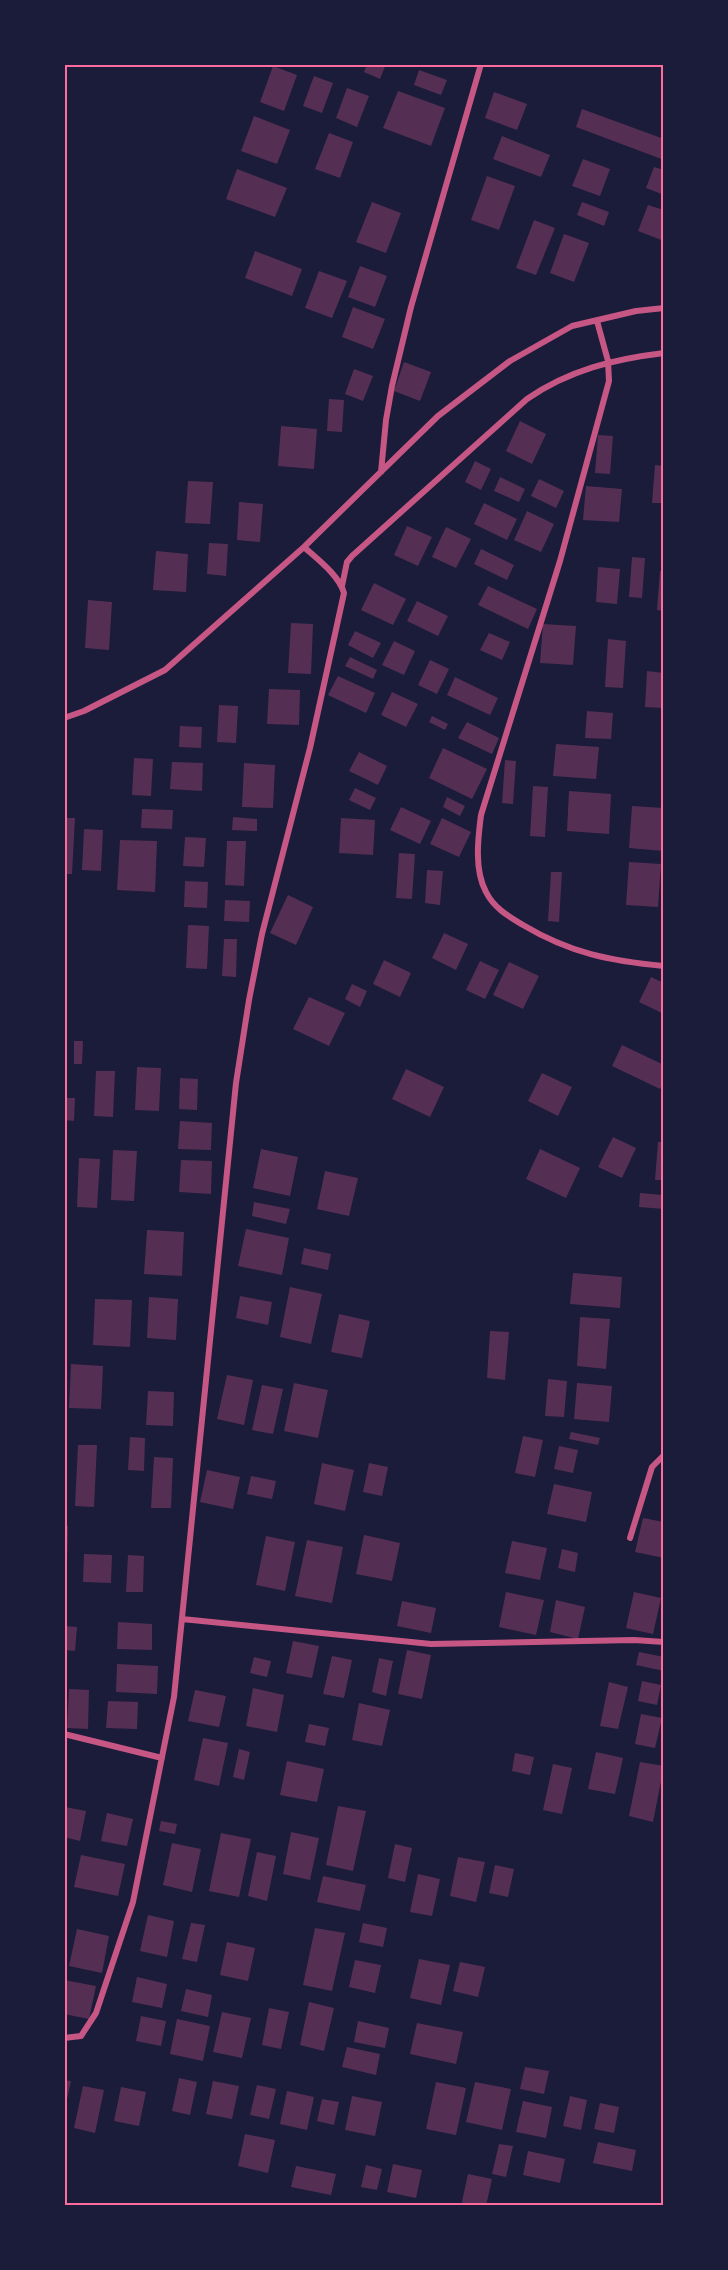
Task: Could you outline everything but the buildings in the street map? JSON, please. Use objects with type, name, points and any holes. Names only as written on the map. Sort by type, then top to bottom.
[{"type":"street","points":[[381,472],[392,386],[411,307],[481,64]]},
{"type":"street","points":[[64,718],[84,711],[165,670],[306,549],[438,416],[510,361],[572,326],[598,323],[636,311],[663,308]]},
{"type":"street","points":[[598,323],[608,361],[609,381],[560,561],[481,815],[478,834],[480,873],[484,890],[492,903],[503,913],[535,932],[568,948],[593,956],[621,962],[663,966]]},
{"type":"street","points":[[342,586],[346,566],[351,556],[527,399],[568,376],[608,361],[663,353]]},
{"type":"street","points":[[64,2038],[81,2036],[96,2013],[132,1902],[174,1696],[236,1083],[245,1024],[262,934],[310,748],[344,593],[342,586],[328,569],[306,549]]},
{"type":"street","points":[[630,1538],[652,1467],[663,1455]]},
{"type":"street","points":[[182,1619],[431,1644],[634,1640],[663,1642]]},
{"type":"street","points":[[64,1734],[162,1758]]}]
